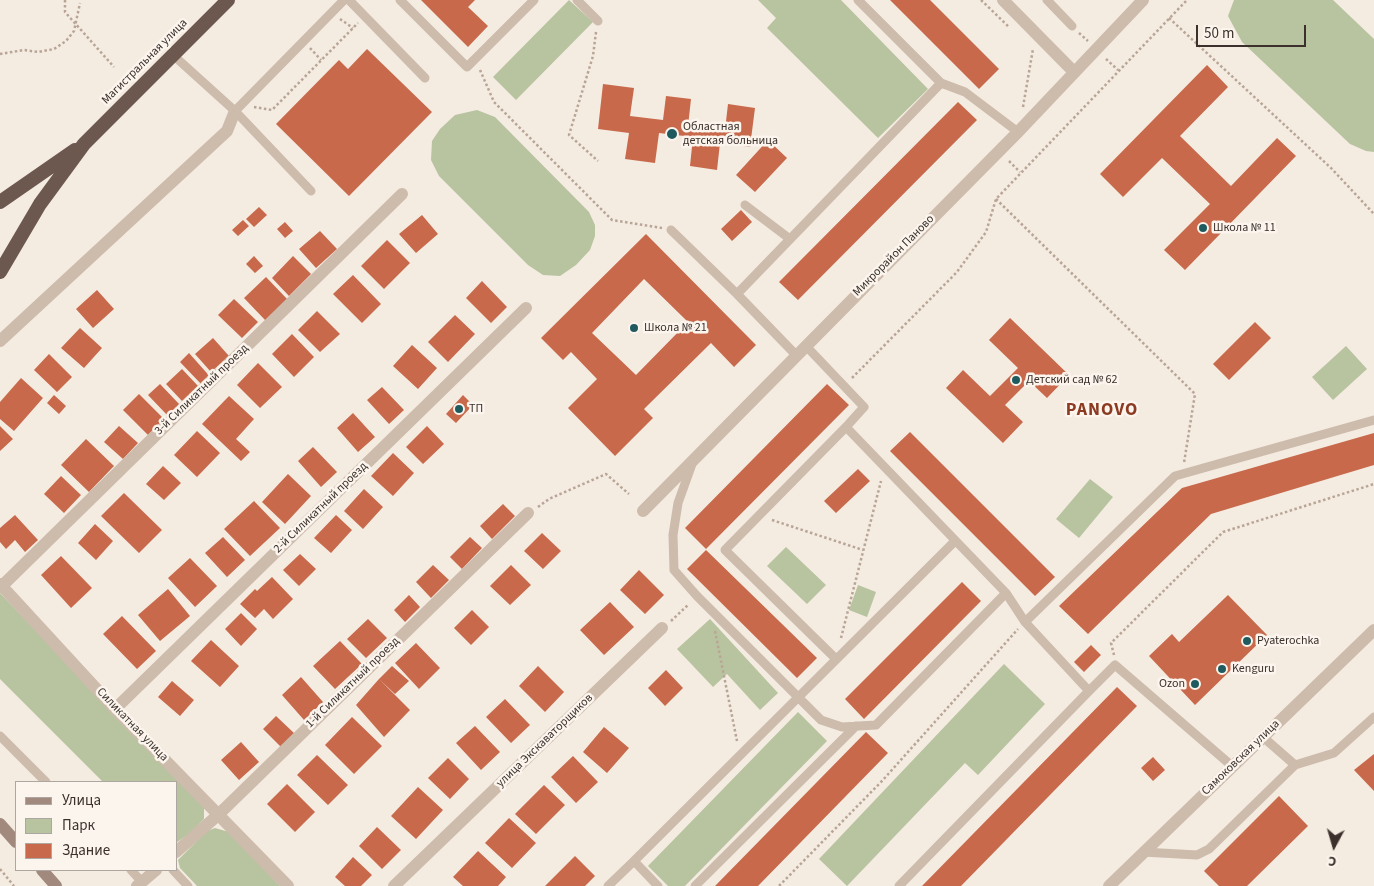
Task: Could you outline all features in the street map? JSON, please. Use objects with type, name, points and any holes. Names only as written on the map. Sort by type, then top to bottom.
[{"type":"highway","name":"Магистральная улица","points":[[0,272],[40,204],[84,144],[228,0]]},
{"type":"highway","name":"Магистральная улица","points":[[2,196],[84,144]]},
{"type":"main road","points":[[0,824],[15,841]]},
{"type":"main road","points":[[43,871],[51,884]]},
{"type":"street","points":[[1003,0],[1074,72]]},
{"type":"street","name":"Микрорайон Паново","points":[[643,511],[1018,132],[1139,2]]},
{"type":"street","points":[[0,341],[227,131],[235,111]]},
{"type":"street","name":"3-й Силикатный проезд","points":[[1,585],[402,194]]},
{"type":"street","name":"2-й Силикатный проезд","points":[[116,709],[526,308]]},
{"type":"street","name":"1-й Силикатный проезд","points":[[178,850],[218,815],[528,513]]},
{"type":"street","name":"Силикатная улица","points":[[1,585],[116,709],[288,886]]},
{"type":"street","name":"улица Экскаваторщиков","points":[[394,886],[662,628]]},
{"type":"street","name":"Самоковская улица","points":[[1109,886],[1374,630]]},
{"type":"street","points":[[139,884],[155,871]]},
{"type":"lane","points":[[235,111],[344,0]]},
{"type":"lane","points":[[349,0],[425,78]]},
{"type":"lane","points":[[400,0],[467,67],[534,0]]},
{"type":"lane","points":[[577,0],[598,21]]},
{"type":"lane","points":[[858,0],[941,82],[965,92],[1018,132]]},
{"type":"lane","points":[[1046,0],[1072,26]]},
{"type":"lane","points":[[173,55],[235,111],[311,191]]},
{"type":"lane","points":[[737,294],[941,82]]},
{"type":"lane","points":[[745,205],[790,239]]},
{"type":"lane","points":[[671,230],[796,355]]},
{"type":"lane","points":[[806,346],[864,407],[846,428],[725,550],[835,658]]},
{"type":"lane","points":[[1025,622],[1175,476],[1374,420]]},
{"type":"lane","points":[[846,428],[1006,593],[1025,622],[1089,691]]},
{"type":"lane","points":[[694,459],[678,504],[672,535],[674,570],[697,596],[821,720],[842,727],[876,725],[1006,593]]},
{"type":"lane","points":[[608,886],[835,658],[955,541]]},
{"type":"lane","points":[[899,886],[1116,665],[1232,766]]},
{"type":"lane","points":[[1143,852],[1197,855],[1209,849],[1295,765],[1334,753],[1374,718]]},
{"type":"lane","points":[[695,886],[856,726]]},
{"type":"lane","points":[[0,736],[45,781]]},
{"type":"lane","points":[[1263,736],[1295,765]]},
{"type":"lane","points":[[634,861],[658,886]]},
{"type":"lane","points":[[132,871],[139,884]]},
{"type":"lane","points":[[174,871],[188,886]]},
{"type":"path","points":[[64,0],[65,12],[114,67]]},
{"type":"path","points":[[844,386],[957,272],[986,232],[996,199],[1187,0]]},
{"type":"path","points":[[0,54],[54,49],[66,41],[74,31],[80,3]]},
{"type":"path","points":[[250,107],[272,110],[365,16]]},
{"type":"path","points":[[1169,18],[1332,168],[1374,214]]},
{"type":"path","points":[[598,21],[593,56],[569,135],[598,161]]},
{"type":"path","points":[[1072,26],[1092,46]]},
{"type":"path","points":[[310,48],[321,60]]},
{"type":"path","points":[[1022,110],[1032,50]]},
{"type":"path","points":[[1103,57],[1118,70]]},
{"type":"path","points":[[474,60],[489,87],[494,102],[612,220],[671,230]]},
{"type":"path","points":[[1005,158],[1020,172]]},
{"type":"path","points":[[996,199],[1196,394],[1182,474]]},
{"type":"path","points":[[835,658],[884,467]]},
{"type":"path","points":[[528,513],[549,499],[606,474],[628,494]]},
{"type":"path","points":[[1116,665],[1111,643],[1223,532],[1374,484]]},
{"type":"path","points":[[759,516],[863,550]]},
{"type":"path","points":[[662,628],[697,596]]},
{"type":"path","points":[[711,610],[740,755]]},
{"type":"path","points":[[779,886],[882,781],[1025,622]]},
{"type":"path","points":[[0,869],[14,886]]},
{"type":"green space","points":[[569,0],[593,22],[516,100],[493,77]]},
{"type":"green space","points":[[758,0],[841,0],[928,89],[878,138],[767,28],[776,18]]},
{"type":"green space","points":[[1234,0],[1333,0],[1374,39],[1374,152],[1366,151],[1350,144],[1242,42],[1228,16]]},
{"type":"green space","points":[[477,110],[495,117],[589,212],[595,225],[595,236],[590,250],[576,265],[560,276],[543,275],[528,265],[439,176],[431,160],[432,141],[440,129],[455,115]]},
{"type":"green space","points":[[1346,346],[1367,369],[1333,400],[1312,377]]},
{"type":"green space","points":[[1090,479],[1113,497],[1079,538],[1056,519]]},
{"type":"green space","points":[[786,547],[826,585],[807,604],[767,566]]},
{"type":"green space","points":[[858,585],[876,592],[867,617],[849,610]]},
{"type":"green space","points":[[0,593],[204,807],[204,819],[178,842],[178,781],[102,781],[0,679]]},
{"type":"green space","points":[[710,619],[778,693],[760,710],[727,674],[713,687],[677,649]]},
{"type":"green space","points":[[1004,664],[1045,704],[978,775],[965,763],[847,886],[819,859]]},
{"type":"green space","points":[[798,712],[827,741],[685,886],[668,886],[648,866]]},
{"type":"green space","points":[[215,828],[229,832],[280,886],[197,886],[180,868],[178,860],[207,831]]},
{"type":"building","points":[[421,0],[475,0],[468,7],[488,26],[468,47]]},
{"type":"building","points":[[890,0],[930,0],[999,69],[979,89]]},
{"type":"building","points":[[367,49],[432,112],[349,196],[276,124],[339,60],[348,69]]},
{"type":"building","points":[[1207,65],[1228,87],[1180,136],[1231,186],[1277,138],[1296,156],[1185,270],[1164,250],[1210,204],[1162,158],[1123,197],[1100,174]]},
{"type":"building","points":[[603,84],[634,88],[630,116],[663,120],[666,96],[691,99],[688,126],[725,130],[728,104],[755,108],[750,147],[720,143],[717,170],[690,166],[693,137],[659,133],[655,163],[625,159],[629,133],[598,129]]},
{"type":"building","points":[[958,102],[977,120],[798,300],[779,282]]},
{"type":"building","points":[[768,140],[787,158],[755,192],[736,175]]},
{"type":"building","points":[[259,207],[267,215],[254,227],[246,219]]},
{"type":"building","points":[[741,210],[752,222],[732,241],[721,229]]},
{"type":"building","points":[[422,215],[438,234],[416,253],[399,234]]},
{"type":"building","points":[[243,220],[249,226],[238,236],[232,230]]},
{"type":"building","points":[[285,222],[293,231],[285,238],[277,229]]},
{"type":"building","points":[[320,231],[337,249],[316,268],[299,249]]},
{"type":"building","points":[[646,234],[756,345],[734,367],[711,343],[644,409],[653,418],[615,456],[568,408],[597,379],[571,352],[563,360],[541,338]],"holes":[[[644,279],[688,322],[636,375],[592,333]]]},
{"type":"building","points":[[387,240],[410,263],[384,289],[361,266]]},
{"type":"building","points":[[254,256],[263,266],[255,273],[246,264]]},
{"type":"building","points":[[293,256],[311,274],[289,296],[272,278]]},
{"type":"building","points":[[353,275],[381,304],[362,323],[333,294]]},
{"type":"building","points":[[266,277],[288,300],[266,321],[244,298]]},
{"type":"building","points":[[482,281],[507,307],[491,323],[466,298]]},
{"type":"building","points":[[97,290],[114,309],[93,328],[76,309]]},
{"type":"building","points":[[234,299],[258,322],[242,338],[218,315]]},
{"type":"building","points":[[317,311],[340,334],[320,352],[298,330]]},
{"type":"building","points":[[455,315],[475,334],[448,362],[428,342]]},
{"type":"building","points":[[1010,318],[1069,375],[1047,398],[1029,381],[1005,405],[1023,422],[1003,443],[946,388],[963,370],[990,396],[1018,368],[989,340]]},
{"type":"building","points":[[1255,322],[1271,338],[1229,380],[1213,364]]},
{"type":"building","points":[[80,328],[102,348],[84,368],[61,348]]},
{"type":"building","points":[[292,334],[314,357],[294,377],[272,354]]},
{"type":"building","points":[[213,338],[229,356],[211,372],[195,354]]},
{"type":"building","points":[[412,345],[437,368],[418,389],[393,366]]},
{"type":"building","points":[[189,353],[213,380],[202,385],[180,362]]},
{"type":"building","points":[[49,354],[72,377],[57,392],[34,370]]},
{"type":"building","points":[[258,363],[282,387],[260,408],[237,385]]},
{"type":"building","points":[[182,369],[198,386],[182,401],[166,384]]},
{"type":"building","points":[[21,378],[43,398],[14,431],[0,419],[0,402]]},
{"type":"building","points":[[160,384],[180,405],[168,416],[148,395]]},
{"type":"building","points":[[827,384],[849,405],[706,549],[685,528]]},
{"type":"building","points":[[382,387],[404,410],[389,424],[367,400]]},
{"type":"building","points":[[139,394],[164,419],[148,435],[123,410]]},
{"type":"building","points":[[54,395],[66,406],[59,414],[47,403]]},
{"type":"building","name":"ТП","points":[[463,395],[473,405],[456,423],[446,414]]},
{"type":"building","points":[[229,396],[254,419],[236,439],[250,452],[241,461],[202,424]]},
{"type":"building","points":[[353,413],[375,437],[358,452],[337,428]]},
{"type":"building","points":[[0,426],[13,439],[0,451]]},
{"type":"building","points":[[119,426],[138,443],[123,459],[104,442]]},
{"type":"building","points":[[427,426],[444,444],[423,464],[406,447]]},
{"type":"building","points":[[197,431],[220,453],[197,477],[174,455]]},
{"type":"building","points":[[910,432],[1055,577],[1035,596],[890,451]]},
{"type":"building","points":[[1374,433],[1374,465],[1211,514],[1088,634],[1059,606],[1182,488]]},
{"type":"building","points":[[86,439],[114,466],[89,492],[61,465]]},
{"type":"building","points":[[313,447],[337,472],[321,487],[298,461]]},
{"type":"building","points":[[393,453],[414,473],[393,496],[371,476]]},
{"type":"building","points":[[163,466],[181,483],[164,500],[146,484]]},
{"type":"building","points":[[858,469],[870,481],[836,513],[824,501]]},
{"type":"building","points":[[288,474],[311,496],[285,524],[262,502]]},
{"type":"building","points":[[61,476],[81,495],[64,513],[44,494]]},
{"type":"building","points":[[364,489],[383,507],[363,529],[344,511]]},
{"type":"building","points":[[124,493],[162,530],[139,553],[101,516]]},
{"type":"building","points":[[254,501],[280,528],[250,556],[224,529]]},
{"type":"building","points":[[503,504],[515,516],[492,539],[480,526]]},
{"type":"building","points":[[15,515],[38,540],[25,552],[15,540],[6,549],[0,542],[0,528]]},
{"type":"building","points":[[336,515],[352,530],[331,553],[314,538]]},
{"type":"building","points":[[95,524],[113,541],[96,560],[78,543]]},
{"type":"building","points":[[542,533],[561,551],[543,569],[524,551]]},
{"type":"building","points":[[223,537],[245,560],[227,577],[205,553]]},
{"type":"building","points":[[470,537],[482,548],[462,569],[450,557]]},
{"type":"building","points":[[706,550],[817,658],[797,678],[687,569]]},
{"type":"building","points":[[300,554],[316,569],[299,586],[283,570]]},
{"type":"building","points":[[61,556],[92,588],[71,608],[41,575]]},
{"type":"building","points":[[190,558],[217,586],[195,607],[168,578]]},
{"type":"building","points":[[433,565],[449,580],[431,598],[416,582]]},
{"type":"building","points":[[511,565],[531,585],[510,605],[490,586]]},
{"type":"building","points":[[639,570],[664,595],[645,614],[620,590]]},
{"type":"building","points":[[272,577],[293,599],[273,619],[264,609],[255,618],[240,604],[255,589],[257,591]]},
{"type":"building","points":[[962,582],[981,601],[864,719],[845,699]]},
{"type":"building","points":[[168,589],[190,616],[160,641],[138,615]]},
{"type":"building","points":[[409,595],[420,607],[405,622],[394,610]]},
{"type":"building","points":[[1228,595],[1267,635],[1195,705],[1149,656],[1172,634],[1179,642]]},
{"type":"building","points":[[610,602],[634,627],[604,655],[580,630]]},
{"type":"building","points":[[472,610],[489,627],[471,645],[454,628]]},
{"type":"building","points":[[241,613],[257,629],[241,646],[225,629]]},
{"type":"building","points":[[122,616],[156,651],[137,669],[103,634]]},
{"type":"building","points":[[368,619],[387,638],[366,658],[347,639]]},
{"type":"building","points":[[211,640],[239,666],[220,687],[191,661]]},
{"type":"building","points":[[340,641],[362,664],[335,689],[313,666]]},
{"type":"building","points":[[416,643],[440,668],[419,689],[395,663]]},
{"type":"building","points":[[1091,645],[1101,655],[1084,672],[1074,662]]},
{"type":"building","points":[[392,666],[409,681],[395,694],[379,679]]},
{"type":"building","points":[[538,666],[564,692],[545,712],[519,686]]},
{"type":"building","points":[[666,670],[683,688],[665,706],[648,688]]},
{"type":"building","points":[[301,677],[323,702],[304,720],[282,695]]},
{"type":"building","points":[[379,679],[410,710],[384,737],[356,705]]},
{"type":"building","points":[[172,681],[194,700],[180,716],[158,697]]},
{"type":"building","points":[[1117,687],[1137,706],[961,886],[922,886]]},
{"type":"building","points":[[505,699],[530,725],[511,743],[486,717]]},
{"type":"building","points":[[276,716],[295,734],[282,748],[263,729]]},
{"type":"building","points":[[352,717],[382,746],[354,774],[325,745]]},
{"type":"building","points":[[475,726],[500,752],[481,770],[456,743]]},
{"type":"building","points":[[604,727],[629,748],[607,773],[583,752]]},
{"type":"building","points":[[866,732],[888,753],[758,886],[715,886]]},
{"type":"building","points":[[241,742],[259,762],[239,780],[221,760]]},
{"type":"building","points":[[1374,754],[1374,791],[1354,770]]},
{"type":"building","points":[[317,755],[348,785],[328,805],[297,775]]},
{"type":"building","points":[[573,756],[598,782],[576,803],[551,777]]},
{"type":"building","points":[[1153,757],[1165,770],[1153,781],[1141,768]]},
{"type":"building","points":[[448,758],[469,779],[450,799],[428,778]]},
{"type":"building","points":[[287,784],[315,812],[295,832],[267,804]]},
{"type":"building","points":[[544,785],[565,805],[536,834],[515,814]]},
{"type":"building","points":[[418,787],[443,810],[416,839],[391,816]]},
{"type":"building","points":[[1279,796],[1308,826],[1247,886],[1219,886],[1204,871]]},
{"type":"building","points":[[509,818],[536,843],[512,868],[485,843]]},
{"type":"building","points":[[377,827],[401,850],[382,869],[359,846]]},
{"type":"building","points":[[478,851],[506,877],[498,886],[463,886],[453,877]]},
{"type":"building","points":[[575,856],[595,876],[585,886],[545,886]]},
{"type":"building","points":[[353,857],[372,875],[361,886],[345,886],[335,877]]},
{"type":"place","name":"Областная детская больница","points":[[672,134]]},
{"type":"place","name":"Школа № 11","points":[[1203,228]]},
{"type":"place","name":"Школа № 21","points":[[634,328]]},
{"type":"place","name":"Детский сад № 62","points":[[1016,380]]},
{"type":"place","name":"ТП","points":[[459,409]]},
{"type":"place","name":"Pyaterochka","points":[[1247,641]]},
{"type":"place","name":"Kenguru","points":[[1222,669]]},
{"type":"place","name":"Ozon","points":[[1195,684]]},
{"type":"district","name":"PANOVO","points":[[1102,411]]}]
